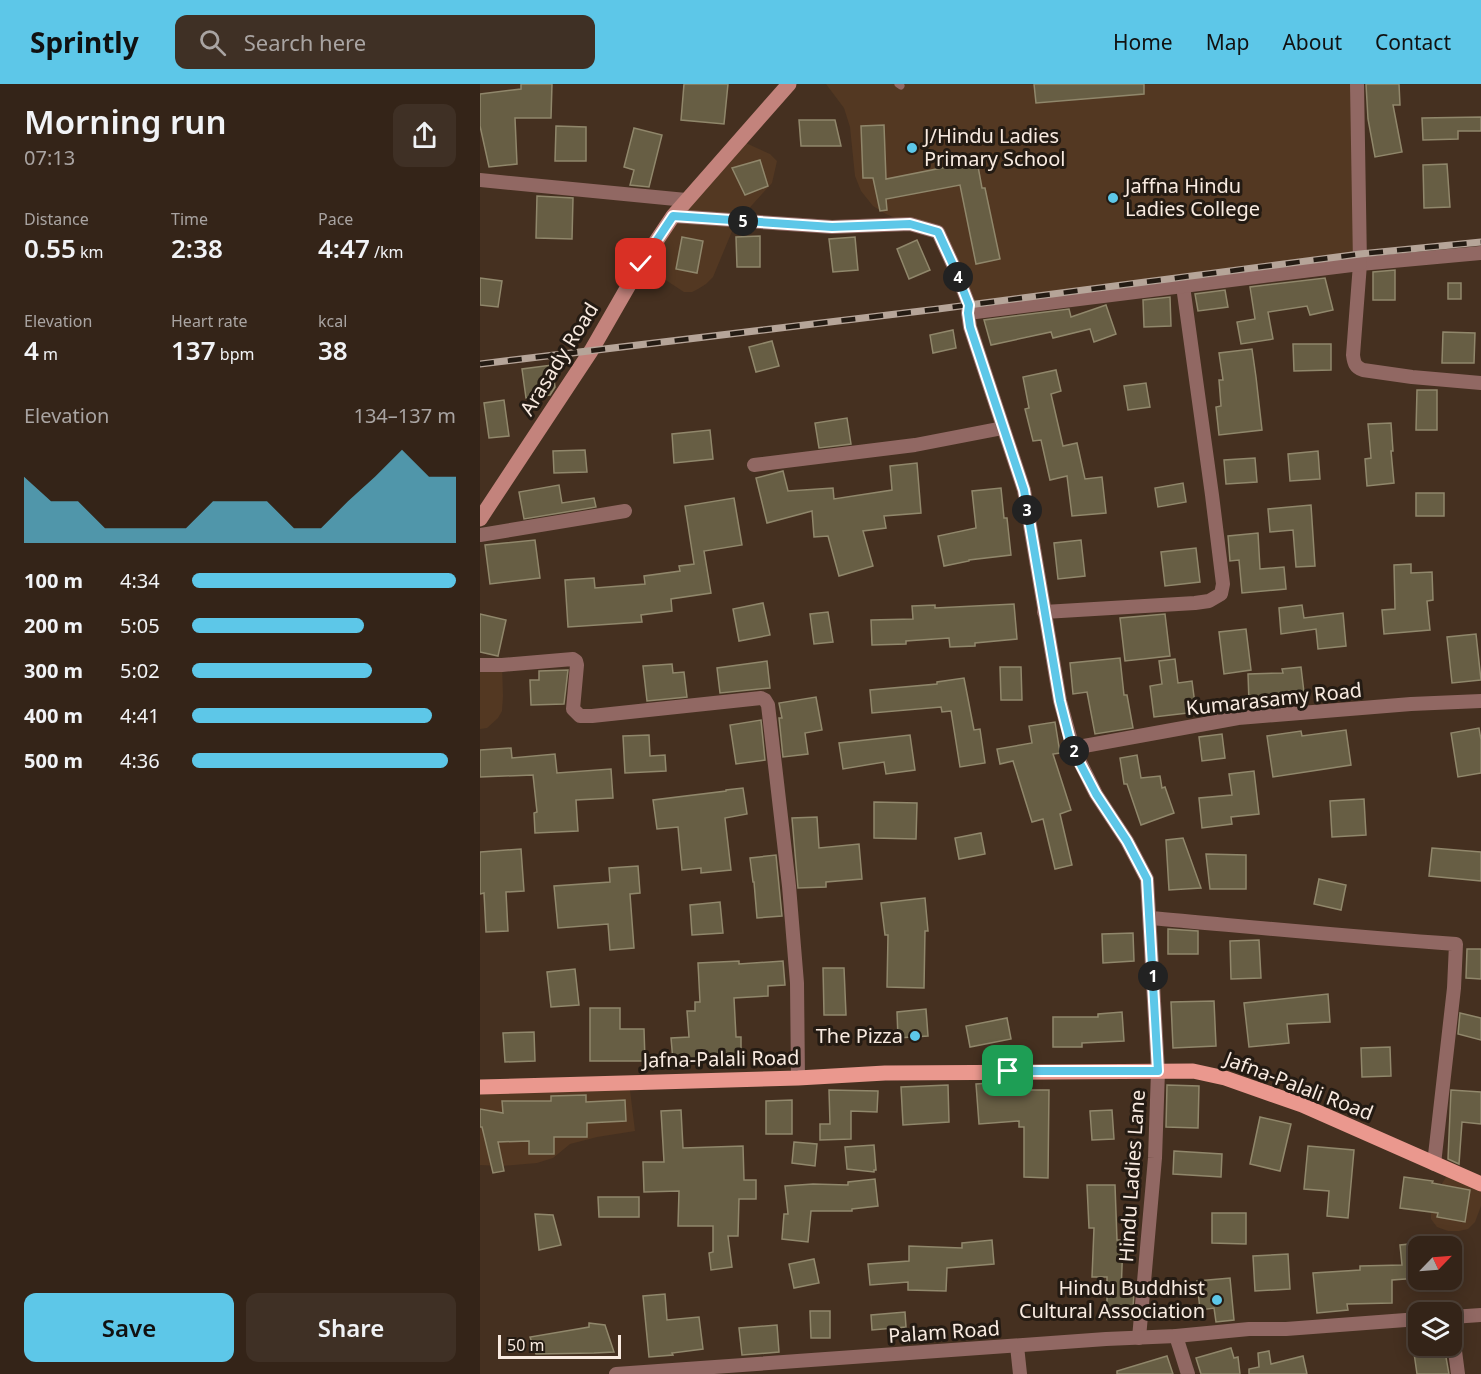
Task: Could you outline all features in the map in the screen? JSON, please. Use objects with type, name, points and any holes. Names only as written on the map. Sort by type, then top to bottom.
[{"type":"main road","name":"Arasady Road","points":[[480,519],[591,351],[641,264],[673,216],[789,84]]},
{"type":"main road","name":"Jafna-Palali Road","points":[[480,1086],[798,1078],[885,1073],[1193,1071],[1225,1078],[1302,1105],[1481,1184]]},
{"type":"street","points":[[1357,84],[1360,264],[1354,363],[1357,368],[1363,370],[1481,382]]},
{"type":"street","points":[[480,180],[686,200]]},
{"type":"street","name":"Hindu Ladies Lane","points":[[673,216],[832,227],[910,224],[938,232],[955,269],[969,305],[970,327],[1024,490],[1060,701],[1072,748],[1096,794],[1127,841],[1147,879],[1158,1071],[1155,1158],[1139,1338]]},
{"type":"street","points":[[968,313],[1360,264],[1481,253]]},
{"type":"street","points":[[1044,612],[1195,603],[1209,601],[1221,594],[1223,585],[1212,495],[1183,286]]},
{"type":"street","points":[[754,465],[915,446],[1003,428]]},
{"type":"street","points":[[480,535],[626,511]]},
{"type":"street","points":[[480,665],[573,659],[576,661],[573,709],[580,716],[761,698],[765,700],[768,705],[789,886],[796,983],[798,1078]]},
{"type":"street","name":"Kumarasamy Road","points":[[1072,748],[1238,718],[1411,704],[1481,701]]},
{"type":"street","points":[[1150,918],[1456,944],[1454,988],[1434,1164]]},
{"type":"street","points":[[1462,1316],[1481,1315]]},
{"type":"street","name":"Palam Road","points":[[616,1374],[1408,1320]]},
{"type":"street","points":[[1176,1336],[1188,1374]]},
{"type":"street","points":[[1017,1346],[1020,1374]]},
{"type":"street","points":[[1456,1356],[1458,1374]]},
{"type":"shaded area","name":"Jaffna Hindu Ladies College","points":[[826,84],[1357,84],[1360,254],[969,305],[938,233],[886,214],[873,206],[861,191],[855,176],[850,127],[844,108]]},
{"type":"shaded area","points":[[739,140],[770,154],[777,161],[772,183],[735,224],[713,277],[698,289],[684,292],[641,264]]},
{"type":"shaded area","points":[[480,665],[502,665],[503,696],[502,711],[498,718],[487,728],[480,729]]},
{"type":"shaded area","points":[[629,1082],[635,1131],[570,1144],[553,1158],[537,1163],[480,1165],[480,1087]]},
{"type":"shaded area","points":[[1450,1171],[1481,1184],[1481,1206],[1475,1222],[1468,1229],[1448,1231],[1437,1227],[1431,1219],[1431,1206],[1436,1193]]},
{"type":"building","points":[[521,84],[552,84],[551,118],[515,118],[517,164],[489,167],[480,126],[480,94],[521,89]]},
{"type":"building","points":[[684,84],[728,84],[724,124],[681,120]]},
{"type":"building","points":[[1034,84],[1144,84],[1144,94],[1036,103]]},
{"type":"building","points":[[1366,84],[1399,84],[1400,105],[1393,105],[1402,152],[1375,157],[1368,119]]},
{"type":"building","points":[[1481,117],[1481,131],[1458,131],[1458,139],[1423,140],[1422,118]]},
{"type":"building","points":[[799,120],[835,120],[841,146],[801,146]]},
{"type":"building","points":[[884,125],[886,179],[977,161],[1000,259],[976,264],[960,185],[886,199],[887,210],[880,211],[873,178],[863,178],[861,126]]},
{"type":"building","points":[[556,126],[586,127],[586,161],[555,161]]},
{"type":"building","points":[[634,128],[662,135],[649,187],[630,185],[634,170],[624,167]]},
{"type":"building","points":[[760,160],[768,186],[745,195],[732,168]]},
{"type":"building","points":[[1447,164],[1450,207],[1424,208],[1423,165]]},
{"type":"building","points":[[537,196],[573,198],[572,239],[536,238]]},
{"type":"building","points":[[760,236],[760,267],[737,267],[736,237]]},
{"type":"building","points":[[682,237],[703,241],[697,273],[676,269]]},
{"type":"building","points":[[855,237],[858,270],[833,272],[829,239]]},
{"type":"building","points":[[917,240],[930,270],[909,279],[897,249]]},
{"type":"building","points":[[1395,270],[1395,300],[1373,300],[1373,272]]},
{"type":"building","points":[[480,278],[502,281],[498,307],[480,305]]},
{"type":"building","points":[[1325,278],[1333,310],[1310,315],[1307,306],[1268,312],[1273,339],[1241,344],[1237,322],[1255,319],[1250,287]]},
{"type":"building","points":[[1448,283],[1461,283],[1461,299],[1448,299]]},
{"type":"building","points":[[1225,290],[1228,307],[1198,311],[1195,294]]},
{"type":"building","points":[[1170,297],[1171,326],[1144,327],[1143,300]]},
{"type":"building","points":[[1106,305],[1116,334],[1094,342],[1090,329],[1053,338],[1051,332],[991,345],[984,320],[1069,309],[1071,317]]},
{"type":"building","points":[[953,330],[956,348],[933,353],[930,335]]},
{"type":"building","points":[[1443,332],[1475,333],[1474,363],[1442,363]]},
{"type":"building","points":[[772,341],[779,366],[756,372],[749,347]]},
{"type":"building","points":[[1293,344],[1331,344],[1331,370],[1294,371]]},
{"type":"building","points":[[1252,349],[1262,430],[1219,435],[1216,407],[1221,406],[1219,380],[1223,380],[1219,353]]},
{"type":"building","points":[[552,365],[555,387],[550,395],[526,398],[522,369]]},
{"type":"building","points":[[1056,370],[1061,391],[1051,394],[1063,446],[1077,443],[1085,479],[1102,477],[1106,513],[1072,516],[1067,476],[1050,480],[1041,440],[1033,441],[1025,409],[1029,408],[1023,377]]},
{"type":"building","points":[[1146,383],[1150,407],[1128,410],[1124,386]]},
{"type":"building","points":[[1417,390],[1437,390],[1437,430],[1416,430]]},
{"type":"building","points":[[504,400],[509,436],[489,438],[484,403]]},
{"type":"building","points":[[847,418],[851,444],[819,448],[815,423]]},
{"type":"building","points":[[1391,423],[1394,483],[1367,486],[1365,459],[1371,458],[1368,424]]},
{"type":"building","points":[[710,430],[713,459],[674,463],[672,434]]},
{"type":"building","points":[[585,450],[587,472],[554,473],[553,451]]},
{"type":"building","points":[[1318,451],[1320,479],[1290,481],[1288,454]]},
{"type":"building","points":[[1255,458],[1257,482],[1226,484],[1224,460]]},
{"type":"building","points":[[917,463],[921,513],[884,516],[886,528],[863,531],[873,566],[839,576],[828,536],[814,537],[812,511],[767,523],[756,478],[783,471],[788,491],[833,488],[834,499],[892,490],[890,466]]},
{"type":"building","points":[[1183,483],[1186,502],[1158,507],[1155,488]]},
{"type":"building","points":[[559,485],[562,503],[594,498],[596,507],[524,519],[519,492]]},
{"type":"building","points":[[1001,488],[1011,555],[969,560],[944,566],[938,536],[976,528],[972,491]]},
{"type":"building","points":[[1416,493],[1444,493],[1444,516],[1416,516]]},
{"type":"building","points":[[734,498],[742,545],[704,551],[711,593],[671,599],[672,611],[641,615],[642,622],[568,627],[565,580],[594,578],[595,588],[645,584],[644,576],[680,571],[679,566],[694,564],[685,506]]},
{"type":"building","points":[[1311,505],[1315,566],[1296,567],[1293,530],[1270,532],[1268,509]]},
{"type":"building","points":[[1258,533],[1260,569],[1284,567],[1286,589],[1242,593],[1239,560],[1230,561],[1228,536]]},
{"type":"building","points":[[535,540],[540,578],[490,584],[485,545]]},
{"type":"building","points":[[1081,540],[1085,576],[1058,579],[1054,543]]},
{"type":"building","points":[[1196,548],[1200,582],[1165,586],[1161,552]]},
{"type":"building","points":[[1411,564],[1411,573],[1432,572],[1433,600],[1427,601],[1430,630],[1384,634],[1382,610],[1395,609],[1394,565]]},
{"type":"building","points":[[763,603],[770,635],[739,641],[733,609]]},
{"type":"building","points":[[1014,604],[1017,639],[975,643],[975,646],[950,647],[949,638],[906,641],[906,644],[872,645],[871,620],[913,619],[912,606],[935,605],[935,608]]},
{"type":"building","points":[[1302,605],[1304,618],[1343,613],[1346,646],[1318,649],[1316,629],[1281,634],[1279,608]]},
{"type":"building","points":[[828,612],[833,642],[814,644],[810,614]]},
{"type":"building","points":[[480,614],[506,620],[498,656],[480,652]]},
{"type":"building","points":[[1165,614],[1170,656],[1125,661],[1120,618]]},
{"type":"building","points":[[1246,629],[1251,670],[1224,674],[1219,632]]},
{"type":"building","points":[[1476,634],[1481,680],[1452,683],[1447,637]]},
{"type":"building","points":[[1120,658],[1124,695],[1127,695],[1133,728],[1095,734],[1087,692],[1073,694],[1070,663]]},
{"type":"building","points":[[1175,659],[1178,683],[1192,681],[1196,712],[1154,717],[1150,686],[1162,684],[1159,661]]},
{"type":"building","points":[[767,661],[770,688],[720,693],[717,668]]},
{"type":"building","points":[[672,664],[673,673],[684,672],[687,697],[647,701],[643,666]]},
{"type":"building","points":[[1000,667],[1021,667],[1022,700],[1001,700]]},
{"type":"building","points":[[1301,667],[1305,701],[1286,704],[1286,701],[1249,702],[1248,674],[1283,673],[1282,669]]},
{"type":"building","points":[[568,670],[564,704],[531,705],[530,680],[539,680],[539,671]]},
{"type":"building","points":[[964,678],[974,730],[980,729],[985,763],[960,767],[951,711],[942,712],[941,707],[872,713],[870,690],[937,684],[937,682]]},
{"type":"building","points":[[816,697],[822,730],[805,733],[808,754],[783,757],[779,718],[782,718],[779,703]]},
{"type":"building","points":[[761,720],[765,760],[736,764],[730,725]]},
{"type":"building","points":[[1055,722],[1060,753],[1053,754],[1071,810],[1060,814],[1072,865],[1055,869],[1043,819],[1032,822],[1013,761],[1000,764],[997,749],[1032,743],[1029,726]]},
{"type":"building","points":[[1479,728],[1481,773],[1458,777],[1451,733]]},
{"type":"building","points":[[1346,730],[1351,765],[1273,777],[1267,736],[1301,731],[1302,736]]},
{"type":"building","points":[[1222,734],[1225,758],[1202,761],[1199,737]]},
{"type":"building","points":[[649,735],[650,756],[665,755],[666,771],[625,773],[623,736]]},
{"type":"building","points":[[910,735],[915,770],[886,774],[884,762],[843,769],[839,743]]},
{"type":"building","points":[[511,748],[512,758],[555,754],[557,773],[611,769],[613,798],[576,800],[578,831],[535,833],[534,813],[537,812],[533,775],[480,777],[480,750]]},
{"type":"building","points":[[1137,755],[1141,778],[1160,776],[1162,788],[1165,787],[1174,813],[1141,825],[1127,784],[1124,784],[1120,758]]},
{"type":"building","points":[[1254,771],[1259,814],[1231,817],[1232,824],[1202,828],[1199,798],[1232,795],[1229,774]]},
{"type":"building","points":[[743,788],[747,814],[725,818],[731,870],[701,873],[701,868],[682,870],[678,827],[657,829],[653,800]]},
{"type":"building","points":[[1364,799],[1366,835],[1332,837],[1330,801]]},
{"type":"building","points":[[874,802],[917,803],[916,839],[874,838]]},
{"type":"building","points":[[817,817],[819,848],[859,844],[862,879],[826,882],[826,887],[798,888],[792,818]]},
{"type":"building","points":[[981,833],[985,854],[959,859],[955,838]]},
{"type":"building","points":[[1183,838],[1201,888],[1169,890],[1166,840]]},
{"type":"building","points":[[1432,848],[1481,852],[1481,881],[1429,876]]},
{"type":"building","points":[[521,849],[524,891],[506,892],[508,931],[486,932],[484,893],[480,894],[480,852]]},
{"type":"building","points":[[1206,854],[1246,855],[1246,889],[1210,889]]},
{"type":"building","points":[[776,855],[782,916],[757,918],[750,858]]},
{"type":"building","points":[[638,866],[640,893],[630,894],[634,948],[610,950],[608,924],[558,928],[554,886],[610,882],[609,868]]},
{"type":"building","points":[[1319,879],[1346,885],[1341,910],[1314,904]]},
{"type":"building","points":[[925,898],[928,931],[925,931],[924,988],[887,987],[888,935],[885,935],[881,903]]},
{"type":"building","points":[[720,902],[723,933],[692,935],[690,905]]},
{"type":"building","points":[[1168,929],[1198,931],[1198,954],[1168,954]]},
{"type":"building","points":[[1133,933],[1134,961],[1103,963],[1102,934]]},
{"type":"building","points":[[1259,940],[1261,978],[1231,979],[1230,941]]},
{"type":"building","points":[[1467,949],[1481,949],[1481,979],[1466,978]]},
{"type":"building","points":[[739,961],[739,964],[783,961],[785,985],[768,986],[768,996],[734,998],[736,1037],[741,1037],[741,1059],[710,1058],[673,1061],[671,1038],[689,1037],[687,1011],[695,1011],[695,1002],[700,1002],[698,963]]},
{"type":"building","points":[[823,968],[844,968],[846,1015],[824,1015]]},
{"type":"building","points":[[575,969],[579,1005],[551,1007],[547,972]]},
{"type":"building","points":[[1328,994],[1330,1022],[1287,1024],[1289,1043],[1249,1047],[1244,1003]]},
{"type":"building","points":[[1214,1001],[1216,1046],[1173,1048],[1171,1002]]},
{"type":"building","points":[[590,1008],[620,1008],[620,1029],[644,1029],[645,1061],[590,1061]]},
{"type":"building","points":[[926,1009],[928,1036],[898,1038],[897,1012]]},
{"type":"building","points":[[1122,1012],[1124,1041],[1082,1043],[1082,1047],[1053,1047],[1053,1017],[1098,1017],[1098,1014]]},
{"type":"building","points":[[1460,1013],[1481,1018],[1481,1040],[1458,1034]]},
{"type":"building","points":[[1007,1018],[1011,1039],[970,1047],[966,1026]]},
{"type":"building","points":[[534,1032],[535,1061],[505,1062],[503,1033]]},
{"type":"building","points":[[1390,1047],[1391,1076],[1362,1077],[1361,1048]]},
{"type":"building","points":[[1007,1082],[1007,1090],[1049,1090],[1048,1178],[1024,1177],[1024,1127],[1019,1127],[1019,1121],[979,1124],[976,1084]]},
{"type":"building","points":[[948,1085],[949,1122],[903,1125],[901,1087]]},
{"type":"building","points":[[1167,1085],[1199,1086],[1198,1128],[1166,1127]]},
{"type":"building","points":[[829,1090],[878,1091],[877,1112],[851,1111],[851,1139],[820,1140],[820,1124],[830,1124]]},
{"type":"building","points":[[1451,1090],[1481,1092],[1481,1124],[1462,1122],[1459,1164],[1448,1159]]},
{"type":"building","points":[[586,1095],[586,1102],[625,1100],[626,1121],[587,1123],[587,1137],[554,1137],[554,1154],[529,1154],[529,1141],[498,1142],[504,1171],[493,1173],[482,1127],[480,1127],[480,1109],[503,1113],[502,1101],[551,1101],[551,1096]]},
{"type":"building","points":[[792,1100],[792,1134],[766,1134],[766,1101]]},
{"type":"building","points":[[681,1110],[683,1148],[743,1146],[744,1180],[756,1180],[756,1199],[739,1199],[738,1236],[728,1236],[732,1267],[711,1270],[709,1253],[713,1252],[713,1226],[678,1226],[679,1191],[644,1192],[643,1162],[664,1162],[661,1111]]},
{"type":"building","points":[[1112,1110],[1114,1139],[1092,1140],[1090,1111]]},
{"type":"building","points":[[1260,1117],[1291,1124],[1280,1171],[1250,1164]]},
{"type":"building","points":[[794,1142],[817,1144],[815,1166],[792,1163]]},
{"type":"building","points":[[874,1145],[876,1170],[874,1172],[847,1169],[845,1147]]},
{"type":"building","points":[[1308,1146],[1354,1150],[1348,1218],[1327,1216],[1329,1191],[1304,1189]]},
{"type":"building","points":[[1174,1151],[1222,1154],[1221,1177],[1173,1174]]},
{"type":"building","points":[[1404,1177],[1470,1190],[1465,1222],[1437,1217],[1438,1213],[1400,1208]]},
{"type":"building","points":[[875,1179],[878,1206],[852,1209],[852,1211],[811,1211],[808,1242],[782,1239],[784,1214],[788,1214],[785,1186],[848,1185],[848,1182]]},
{"type":"building","points":[[1087,1185],[1115,1185],[1117,1240],[1123,1240],[1121,1294],[1134,1294],[1132,1319],[1107,1319],[1107,1277],[1092,1277],[1094,1228],[1089,1228]]},
{"type":"building","points":[[598,1197],[639,1197],[639,1217],[599,1217]]},
{"type":"building","points":[[1212,1213],[1246,1213],[1246,1244],[1212,1243]]},
{"type":"building","points":[[535,1214],[553,1215],[561,1245],[539,1250]]},
{"type":"building","points":[[992,1240],[994,1264],[947,1268],[946,1291],[908,1290],[908,1282],[870,1285],[868,1264],[909,1261],[909,1246],[962,1248],[962,1243]]},
{"type":"building","points":[[1408,1244],[1408,1279],[1392,1280],[1392,1303],[1347,1304],[1348,1310],[1317,1313],[1313,1273],[1360,1270],[1360,1266],[1402,1265],[1400,1245]]},
{"type":"building","points":[[1288,1254],[1290,1289],[1255,1291],[1253,1256]]},
{"type":"building","points":[[814,1259],[819,1283],[794,1288],[789,1264]]},
{"type":"building","points":[[1230,1278],[1234,1320],[1216,1322],[1214,1308],[1200,1310],[1197,1281]]},
{"type":"building","points":[[665,1294],[667,1320],[699,1317],[703,1349],[649,1357],[643,1296]]},
{"type":"building","points":[[810,1311],[830,1311],[830,1338],[811,1338]]},
{"type":"building","points":[[905,1312],[906,1327],[872,1330],[871,1315]]},
{"type":"building","points":[[589,1323],[605,1325],[614,1352],[536,1354],[530,1337],[589,1327]]},
{"type":"building","points":[[777,1325],[779,1352],[742,1355],[739,1328]]},
{"type":"building","points":[[1231,1348],[1234,1358],[1238,1357],[1240,1374],[1201,1374],[1196,1358]]},
{"type":"building","points":[[1269,1351],[1271,1364],[1303,1356],[1307,1374],[1249,1374],[1249,1369],[1259,1367],[1258,1353]]},
{"type":"building","points":[[1167,1356],[1173,1374],[1117,1374],[1117,1371]]},
{"type":"building","points":[[1414,1356],[1446,1356],[1449,1374],[1417,1374]]},
{"type":"railway","points":[[480,364],[938,309],[1360,254],[1481,242]]},
{"type":"place","name":"J/Hindu Ladies Primary School","points":[[912,148]]},
{"type":"place","name":"Jaffna Hindu Ladies College","points":[[1113,198]]},
{"type":"place","name":"The Pizza","points":[[915,1036]]},
{"type":"place","name":"Hindu Buddhist Cultural Association","points":[[1217,1300]]},
{"type":"route","points":[[641,264],[673,216],[832,227],[910,224],[938,232],[955,269],[969,305],[970,327],[1024,490],[1060,701],[1072,748],[1096,794],[1127,841],[1147,879],[1150,918],[1158,1071],[1008,1071]]}]
